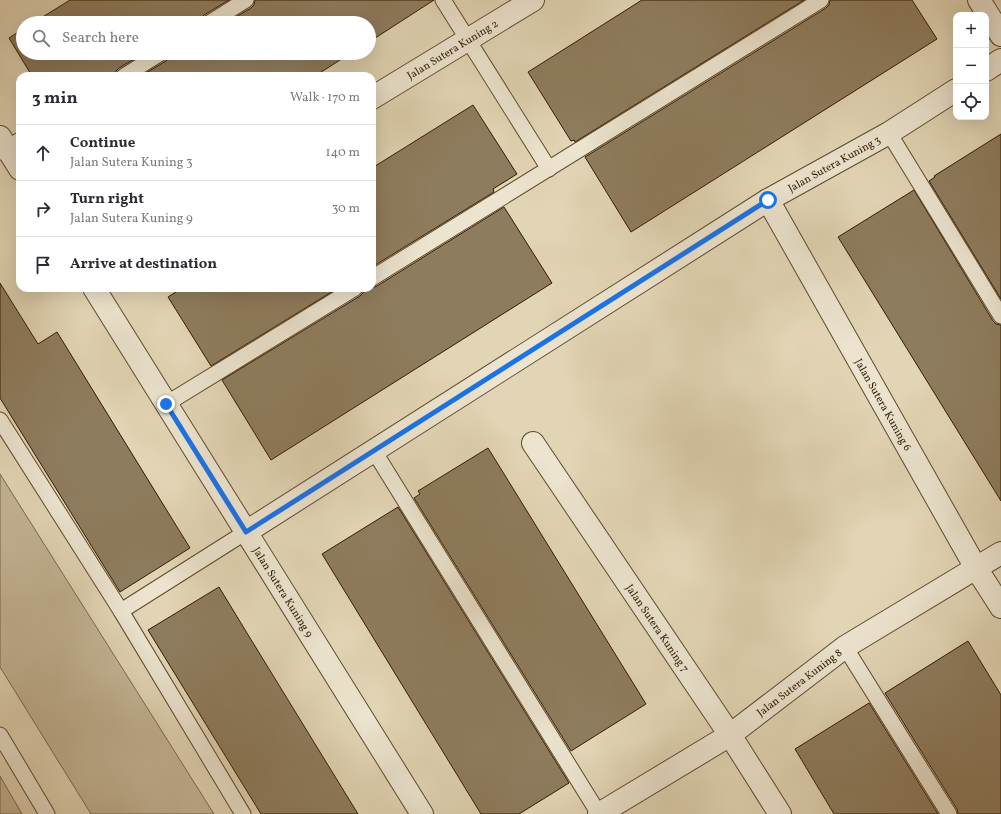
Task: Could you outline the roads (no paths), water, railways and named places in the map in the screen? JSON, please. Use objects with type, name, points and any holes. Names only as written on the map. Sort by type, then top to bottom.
[{"type":"street","name":"Jalan Sutera Kuning 2","points":[[376,96],[533,0]]},
{"type":"street","points":[[979,0],[1001,35]]},
{"type":"street","points":[[989,68],[1001,60]]},
{"type":"street","name":"Jalan Sutera Kuning 3","points":[[246,532],[768,200],[889,133],[953,92]]},
{"type":"street","points":[[7,145],[16,162]]},
{"type":"street","name":"Jalan Sutera Kuning 6","points":[[768,200],[976,568],[1001,607]]},
{"type":"street","name":"Jalan Sutera Kuning 9","points":[[96,292],[422,814]]},
{"type":"street","name":"Jalan Sutera Kuning 7","points":[[533,443],[730,735],[780,814]]},
{"type":"street","name":"Jalan Sutera Kuning 8","points":[[599,814],[730,735],[845,646],[1001,553]]},
{"type":"lane","points":[[220,16],[246,0]]},
{"type":"lane","points":[[443,0],[549,169]]},
{"type":"lane","points":[[376,276],[821,0]]},
{"type":"lane","points":[[130,72],[149,60]]},
{"type":"lane","points":[[889,133],[1001,316]]},
{"type":"lane","points":[[166,404],[348,292]]},
{"type":"lane","points":[[0,420],[121,611],[243,814]]},
{"type":"lane","points":[[374,451],[599,814]]},
{"type":"lane","points":[[121,611],[246,532]]},
{"type":"lane","points":[[845,646],[949,814]]},
{"type":"lane","points":[[0,736],[47,814]]}]
